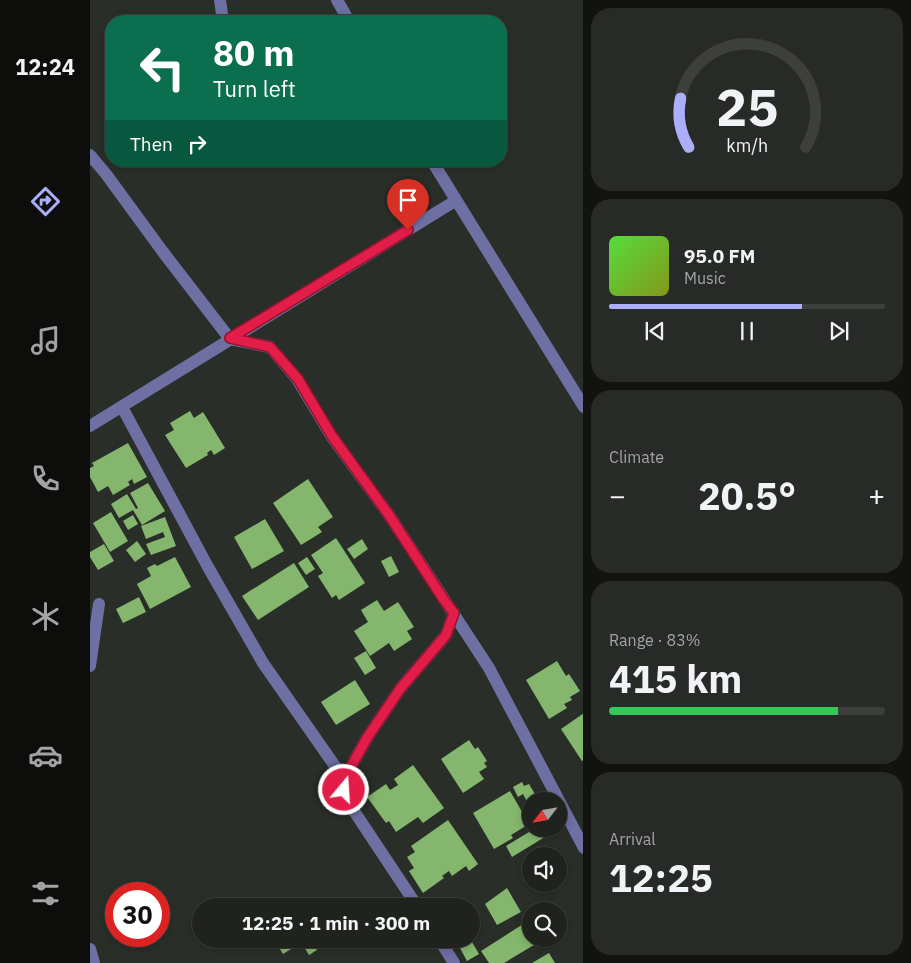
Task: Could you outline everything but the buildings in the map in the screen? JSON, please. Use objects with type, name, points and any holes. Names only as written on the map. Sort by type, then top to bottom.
[{"type":"street","points":[[220,0],[222,15]]},
{"type":"street","points":[[337,0],[346,15]]},
{"type":"street","points":[[90,155],[230,338],[270,347],[298,379],[332,436],[389,515],[489,668],[583,846]]},
{"type":"street","points":[[436,167],[583,405]]},
{"type":"street","points":[[90,426],[455,200]]},
{"type":"street","points":[[122,407],[208,567],[263,663],[344,779]]},
{"type":"street","points":[[90,666],[99,604]]},
{"type":"street","points":[[412,898],[348,802],[344,790],[344,779],[367,738],[400,689],[446,635],[454,613]]},
{"type":"street","points":[[445,948],[454,963]]},
{"type":"street","points":[[90,949],[94,963]]},
{"type":"route","points":[[344,790],[344,779],[367,738],[400,689],[446,635],[454,613],[389,515],[344,454],[298,379],[270,347],[230,338],[408,230]]}]
